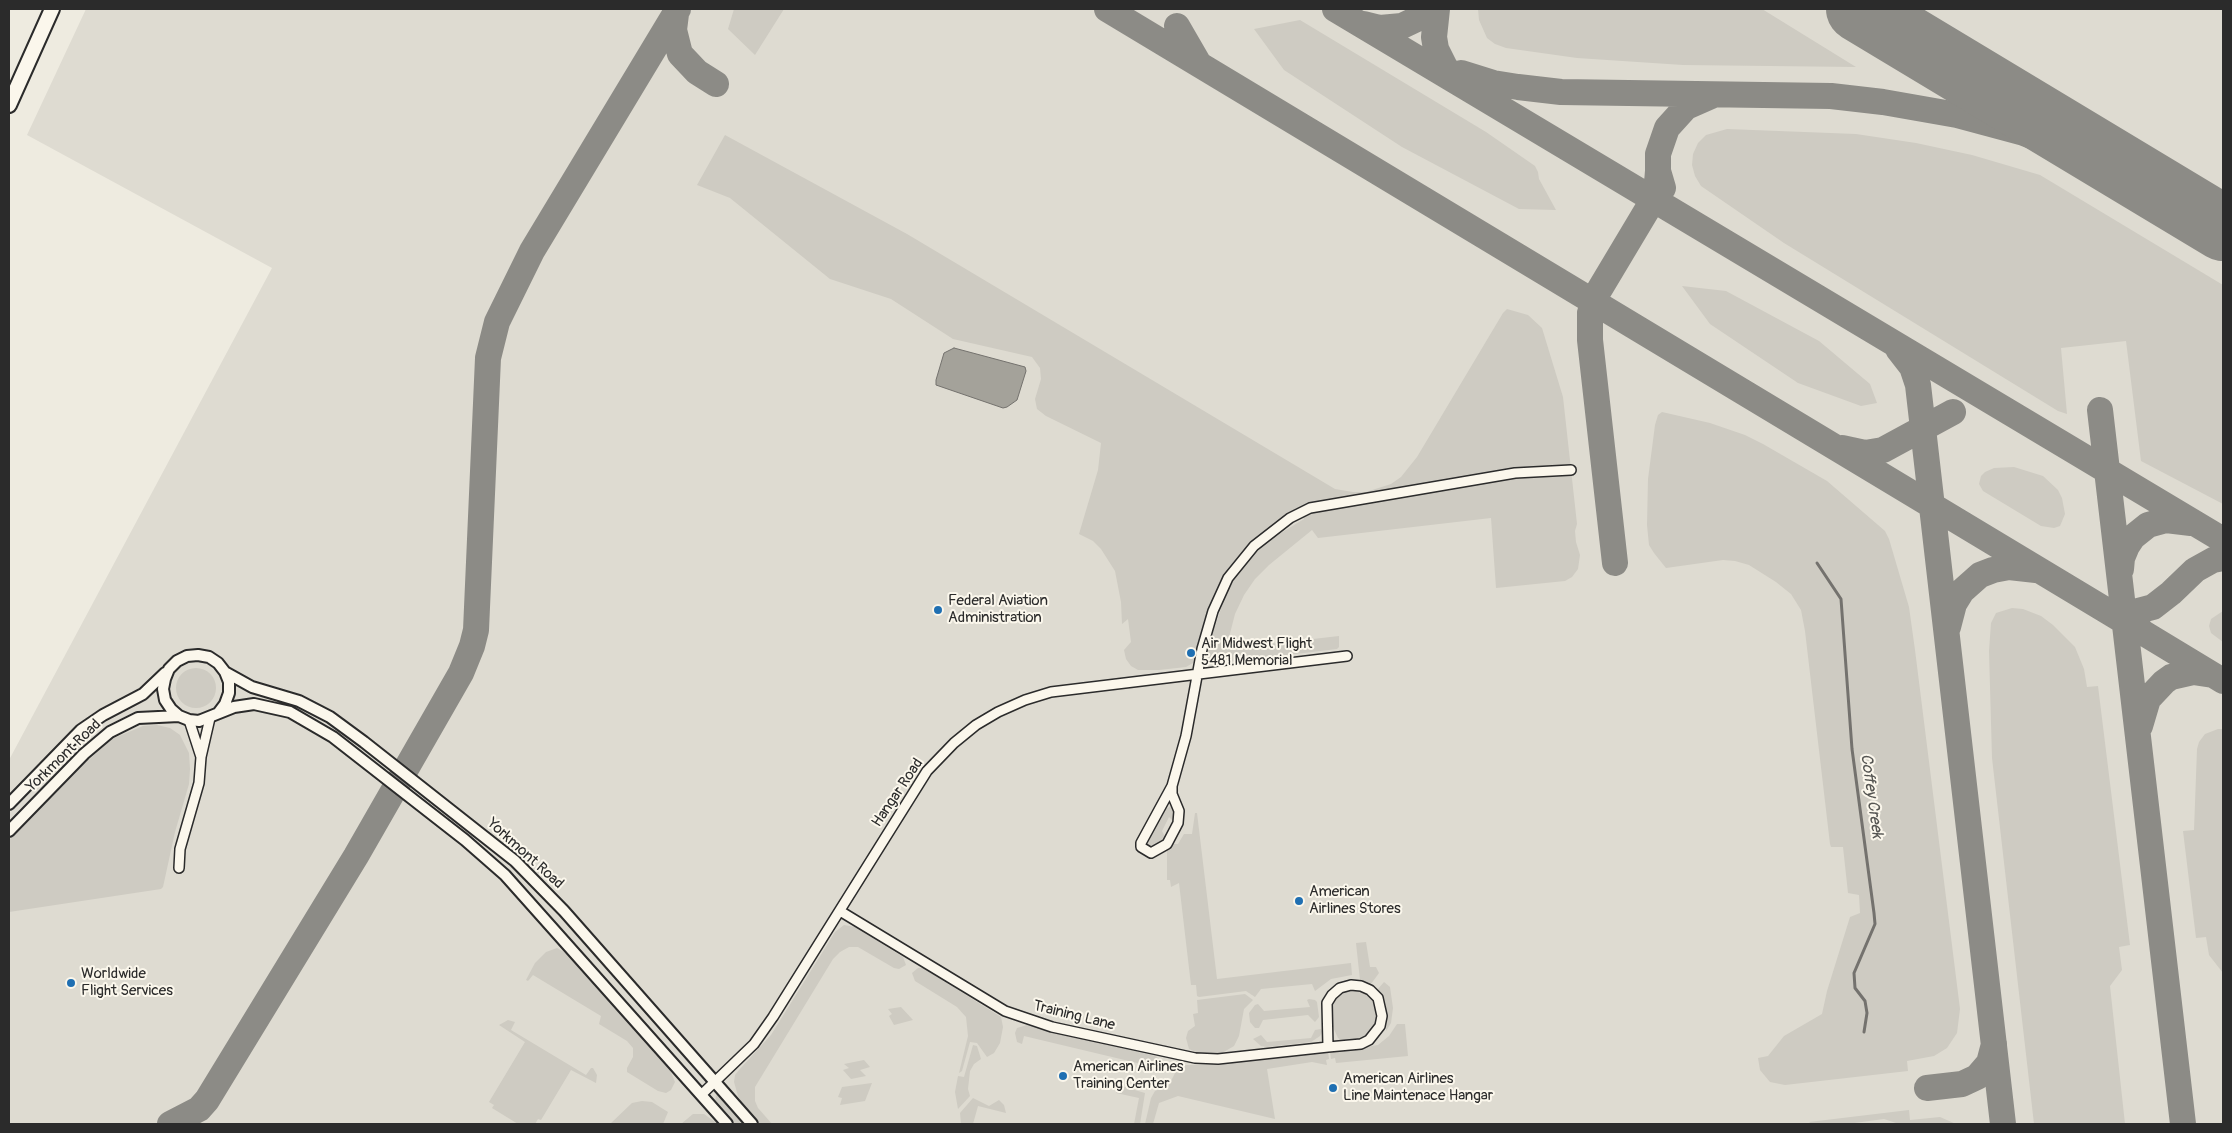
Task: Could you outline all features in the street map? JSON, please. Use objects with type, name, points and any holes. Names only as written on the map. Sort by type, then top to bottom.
[{"type":"main road","points":[[9,105],[52,9]]},
{"type":"street","points":[[1172,786],[1172,794],[1180,811],[1178,823],[1167,844],[1151,853],[1141,847],[1141,843],[1172,786],[1186,736],[1197,673],[1213,611],[1228,578],[1254,546],[1290,518],[1310,508],[1515,473],[1571,470]]},
{"type":"street","name":"Yorkmont Road","points":[[9,804],[82,730],[103,715],[143,694],[177,661],[187,656],[209,657],[218,663],[225,672],[252,687],[299,701],[330,717],[379,753],[515,861],[564,910],[752,1124]]},
{"type":"street","name":"Hangar Road","points":[[700,1094],[754,1044],[927,771],[954,742],[976,725],[1016,704],[1051,692],[1347,656]]},
{"type":"street","points":[[169,669],[165,678],[164,694],[171,709],[184,718],[201,757]]},
{"type":"street","points":[[179,868],[182,841],[199,783],[201,757],[214,715],[225,704],[229,693],[229,682],[225,672]]},
{"type":"street","name":"Yorkmont Road","points":[[9,831],[84,754],[110,732],[130,720],[146,716],[184,718],[199,721],[254,704],[281,708],[300,716],[333,737],[465,840],[505,875],[727,1124]]},
{"type":"street","name":"Training Lane","points":[[840,911],[998,1007],[1052,1027],[1195,1058],[1218,1059],[1360,1044],[1376,1034],[1382,1016],[1378,998],[1370,990],[1361,986],[1351,985],[1340,988],[1332,995],[1327,1003],[1326,1012],[1328,1047]]},
{"type":"shaded area","points":[[86,9],[2223,9],[2223,1124],[9,1124],[9,760],[272,268],[27,135]]},
{"type":"shaded area","points":[[734,9],[784,9],[755,55],[728,29]]},
{"type":"shaded area","points":[[1478,9],[1762,9],[1856,67],[1683,65],[1577,58],[1506,48],[1495,44],[1487,38],[1479,20]]},
{"type":"shaded area","points":[[1300,20],[1486,132],[1535,166],[1539,179],[1556,210],[1519,209],[1402,147],[1284,70],[1254,29]]},
{"type":"shaded area","points":[[1727,129],[1856,134],[1916,143],[1972,155],[2040,175],[2223,285],[2223,504],[2141,461],[2126,341],[2061,348],[2067,414],[2058,411],[1784,243],[1701,186],[1695,176],[1692,165],[1693,154],[1698,143],[1706,135]]},
{"type":"shaded area","points":[[725,135],[907,234],[1335,489],[1366,492],[1391,484],[1401,477],[1417,457],[1503,313],[1507,309],[1528,315],[1542,328],[1563,397],[1577,524],[1575,531],[1576,542],[1580,555],[1578,569],[1572,577],[1565,581],[1496,588],[1491,518],[1318,538],[1312,530],[1255,579],[1244,595],[1235,614],[1226,649],[1339,636],[1339,647],[1337,649],[1209,663],[1207,654],[1209,644],[1226,594],[1236,576],[1266,542],[1304,519],[1296,508],[1251,544],[1224,576],[1214,595],[1193,663],[1186,667],[1138,670],[1131,666],[1126,659],[1124,650],[1131,642],[1128,619],[1122,624],[1121,602],[1115,571],[1101,549],[1093,541],[1079,534],[1098,470],[1101,443],[1046,416],[1037,409],[1035,399],[1041,379],[1040,368],[1032,357],[953,339],[891,299],[830,279],[730,198],[697,185]]},
{"type":"shaded area","points":[[1682,286],[1726,291],[1819,341],[1870,384],[1877,403],[1861,406],[1798,383],[1710,324]]},
{"type":"shaded area","points":[[954,348],[1025,367],[1026,371],[1017,400],[1003,408],[936,385],[944,353]]},
{"type":"shaded area","points":[[1662,412],[1710,423],[1745,435],[1763,444],[1827,481],[1885,531],[1889,539],[1909,607],[1960,1009],[1957,1033],[1947,1048],[1934,1056],[1907,1061],[1908,1071],[1785,1085],[1770,1082],[1760,1070],[1758,1058],[1768,1056],[1784,1036],[1822,1014],[1827,991],[1850,917],[1860,913],[1859,895],[1848,893],[1843,847],[1831,847],[1830,844],[1801,610],[1791,594],[1749,565],[1723,560],[1666,568],[1649,545],[1647,525],[1648,479],[1655,425],[1658,415]]},
{"type":"shaded area","points":[[2014,467],[2043,476],[2058,490],[2062,498],[2065,514],[2060,526],[2054,528],[2041,526],[1983,491],[1979,484],[1981,476],[1985,472],[1994,468]]},
{"type":"shaded area","points":[[2012,608],[2023,609],[2041,616],[2053,625],[2075,647],[2084,669],[2087,687],[2098,686],[2130,945],[2119,947],[2122,970],[2110,986],[2125,1124],[2034,1124],[1992,758],[1989,651],[1991,623],[1996,613]]},
{"type":"shaded area","points":[[2223,611],[2223,642],[2211,633],[2209,626],[2211,619]]},
{"type":"shaded area","points":[[196,668],[210,674],[216,688],[210,702],[196,708],[182,702],[176,688],[182,674]]},
{"type":"shaded area","points":[[157,725],[170,728],[180,735],[189,753],[190,769],[189,784],[175,832],[163,887],[161,889],[9,912],[9,840],[82,766],[112,739],[143,726]]},
{"type":"shaded area","points":[[2223,729],[2223,973],[2209,955],[2206,937],[2196,938],[2183,831],[2194,830],[2197,749],[2199,742],[2205,734]]},
{"type":"shaded area","points":[[1171,806],[1175,808],[1176,818],[1173,821],[1169,817],[1162,831],[1165,837],[1161,844],[1153,848],[1149,847],[1147,845],[1148,840],[1166,809]]},
{"type":"shaded area","points":[[1195,813],[1197,813],[1217,979],[1351,963],[1352,975],[1331,979],[1315,991],[1312,984],[1261,989],[1255,997],[1246,991],[1197,996],[1196,985],[1191,985],[1179,883],[1171,887],[1170,880],[1167,880],[1167,850],[1173,844],[1178,844],[1184,834],[1192,834]]},
{"type":"shaded area","points":[[844,925],[855,927],[903,957],[906,965],[899,969],[894,968],[858,947],[849,947],[833,959],[755,1087],[755,1101],[758,1108],[772,1124],[759,1124],[745,1108],[738,1096],[734,1082],[735,1075],[771,1035],[835,932]]},
{"type":"shaded area","points":[[1366,942],[1370,967],[1376,967],[1379,973],[1371,984],[1360,980],[1356,943]]},
{"type":"shaded area","points":[[557,948],[564,952],[670,1070],[675,1082],[671,1090],[666,1093],[658,1091],[627,1072],[633,1057],[633,1048],[627,1041],[599,1024],[601,1016],[533,975],[528,981],[526,980],[535,963],[546,952]]},
{"type":"shaded area","points":[[918,968],[923,968],[1001,1017],[1003,1027],[1000,1043],[994,1053],[987,1057],[977,1043],[970,1042],[962,1071],[959,1073],[968,1036],[966,1017],[957,1007],[915,981],[912,973]]},
{"type":"shaded area","points":[[1384,982],[1390,987],[1393,1008],[1391,1023],[1386,1031],[1385,1000],[1378,989]]},
{"type":"shaded area","points":[[1352,990],[1366,994],[1372,999],[1378,1013],[1376,1023],[1365,1037],[1357,1041],[1344,1042],[1338,1038],[1333,1027],[1332,1005],[1337,997],[1344,992]]},
{"type":"shaded area","points":[[1245,994],[1253,1000],[1244,1009],[1239,1036],[1234,1046],[1222,1053],[1198,1053],[1189,1049],[1186,1038],[1188,1031],[1195,1026],[1193,1014],[1198,1013],[1197,1000]]},
{"type":"shaded area","points":[[1307,1000],[1317,1002],[1319,1017],[1315,1022],[1308,1015],[1263,1020],[1259,1028],[1255,1028],[1250,1022],[1249,1013],[1255,1005],[1258,1004],[1264,1011],[1310,1007]]},
{"type":"shaded area","points":[[901,1007],[913,1020],[894,1025],[889,1016],[892,1014],[888,1009]]},
{"type":"shaded area","points":[[508,1020],[515,1022],[511,1030],[586,1075],[593,1068],[597,1075],[596,1083],[571,1070],[541,1120],[538,1119],[535,1124],[518,1124],[492,1108],[494,1105],[489,1102],[525,1042],[499,1025]]},
{"type":"shaded area","points":[[1397,1024],[1405,1024],[1408,1056],[1336,1063],[1335,1058],[1331,1059],[1330,1052],[1378,1045],[1389,1036]]},
{"type":"shaded area","points":[[1027,1025],[1155,1056],[1158,1058],[1159,1064],[1154,1067],[1024,1036],[1022,1044],[1017,1042],[1015,1033],[1017,1028]]},
{"type":"shaded area","points":[[1321,1029],[1320,1036],[1311,1042],[1267,1047],[1261,1046],[1253,1039],[1261,1035],[1267,1042],[1311,1038],[1315,1030]]},
{"type":"shaded area","points":[[973,1045],[977,1046],[981,1059],[974,1064],[970,1071],[968,1089],[970,1096],[958,1109],[955,1092],[958,1076],[964,1077]]},
{"type":"shaded area","points":[[1328,1051],[1329,1059],[1326,1060],[1327,1065],[1312,1062],[1267,1069],[1275,1119],[1178,1096],[1159,1103],[1153,1124],[1145,1124],[1151,1098],[1155,1091],[1169,1085],[1178,1067],[1181,1065],[1216,1065]]},
{"type":"shaded area","points":[[864,1060],[870,1067],[860,1070],[866,1076],[851,1079],[843,1070],[849,1068],[844,1064]]},
{"type":"shaded area","points":[[872,1083],[865,1101],[840,1105],[842,1098],[838,1097],[842,1087]]},
{"type":"shaded area","points":[[1118,1085],[1145,1093],[1140,1124],[1134,1124],[1139,1098],[1116,1093]]},
{"type":"shaded area","points":[[716,1095],[744,1124],[733,1124],[715,1102]]},
{"type":"shaded area","points":[[973,1098],[989,1106],[999,1100],[1004,1105],[1006,1113],[978,1106],[973,1124],[961,1124],[960,1113]]},
{"type":"shaded area","points":[[652,1102],[668,1112],[663,1124],[610,1124],[632,1103]]},
{"type":"shaded area","points":[[1909,1110],[1910,1120],[1940,1117],[1956,1124],[1899,1124],[1884,1119],[1847,1124],[1812,1124],[1809,1122]]},
{"type":"shaded area","points":[[693,1114],[704,1114],[718,1124],[681,1124]]},
{"type":"waterway","name":"Coffey Creek","points":[[1817,563],[1841,599],[1852,749],[1874,913],[1875,924],[1854,973],[1855,988],[1865,1001],[1867,1013],[1864,1032]]},
{"type":"taxiway","points":[[170,1124],[199,1109],[207,1100],[356,856],[461,673],[476,630],[488,358],[497,322],[532,251],[678,9]]},
{"type":"taxiway","points":[[1107,9],[2142,632]]},
{"type":"taxiway","points":[[1335,9],[2223,540]]},
{"type":"taxiway","points":[[1364,24],[1380,28],[1402,26],[1433,9]]},
{"type":"taxiway","points":[[1437,9],[1434,37],[1436,49],[1445,67],[1455,79]]},
{"type":"taxiway","points":[[676,14],[674,30],[680,54],[697,72],[716,84]]},
{"type":"taxiway","points":[[1177,26],[1199,64]]},
{"type":"taxiway","points":[[1461,73],[1493,83],[1561,92],[1831,96],[1883,102],[1957,115],[2024,133],[2087,157],[2169,195]]},
{"type":"taxiway","points":[[1663,188],[1658,171],[1658,154],[1667,128],[1686,107],[1711,96]]},
{"type":"taxiway","points":[[1615,563],[1590,340],[1590,313],[1598,292],[1656,195],[1658,171]]},
{"type":"taxiway","points":[[2219,225],[2223,226]]},
{"type":"taxiway","points":[[1898,349],[1912,367],[1918,385],[2003,1124]]},
{"type":"taxiway","points":[[2100,410],[2183,1124]]},
{"type":"taxiway","points":[[1842,448],[1865,453],[1883,450],[1953,412]]},
{"type":"taxiway","points":[[2121,569],[2122,558],[2127,546],[2133,537],[2148,525],[2166,520],[2191,523]]},
{"type":"taxiway","points":[[2112,610],[2134,612],[2153,607],[2195,570],[2213,560],[2223,558]]},
{"type":"taxiway","points":[[1948,627],[1954,604],[1962,591],[1980,575],[2009,567],[2036,570]]},
{"type":"taxiway","points":[[2131,619],[2142,632],[2223,681]]},
{"type":"taxiway","points":[[2140,726],[2148,699],[2171,677],[2193,672],[2213,675]]},
{"type":"taxiway","points":[[1927,1088],[1962,1084],[1977,1077],[1989,1063],[1994,1044]]},
{"type":"runway","points":[[1859,9],[2223,228]]},
{"type":"place","name":"Federal Aviation Administration","points":[[938,610]]},
{"type":"place","name":"Air Midwest Flight 5481 Memorial","points":[[1191,653]]},
{"type":"place","name":"American Airlines Stores","points":[[1299,901]]},
{"type":"place","name":"Worldwide Flight Services","points":[[71,983]]},
{"type":"place","name":"American Airlines Training Center","points":[[1063,1076]]},
{"type":"place","name":"American Airlines Line Maintenace Hangar","points":[[1333,1088]]}]
